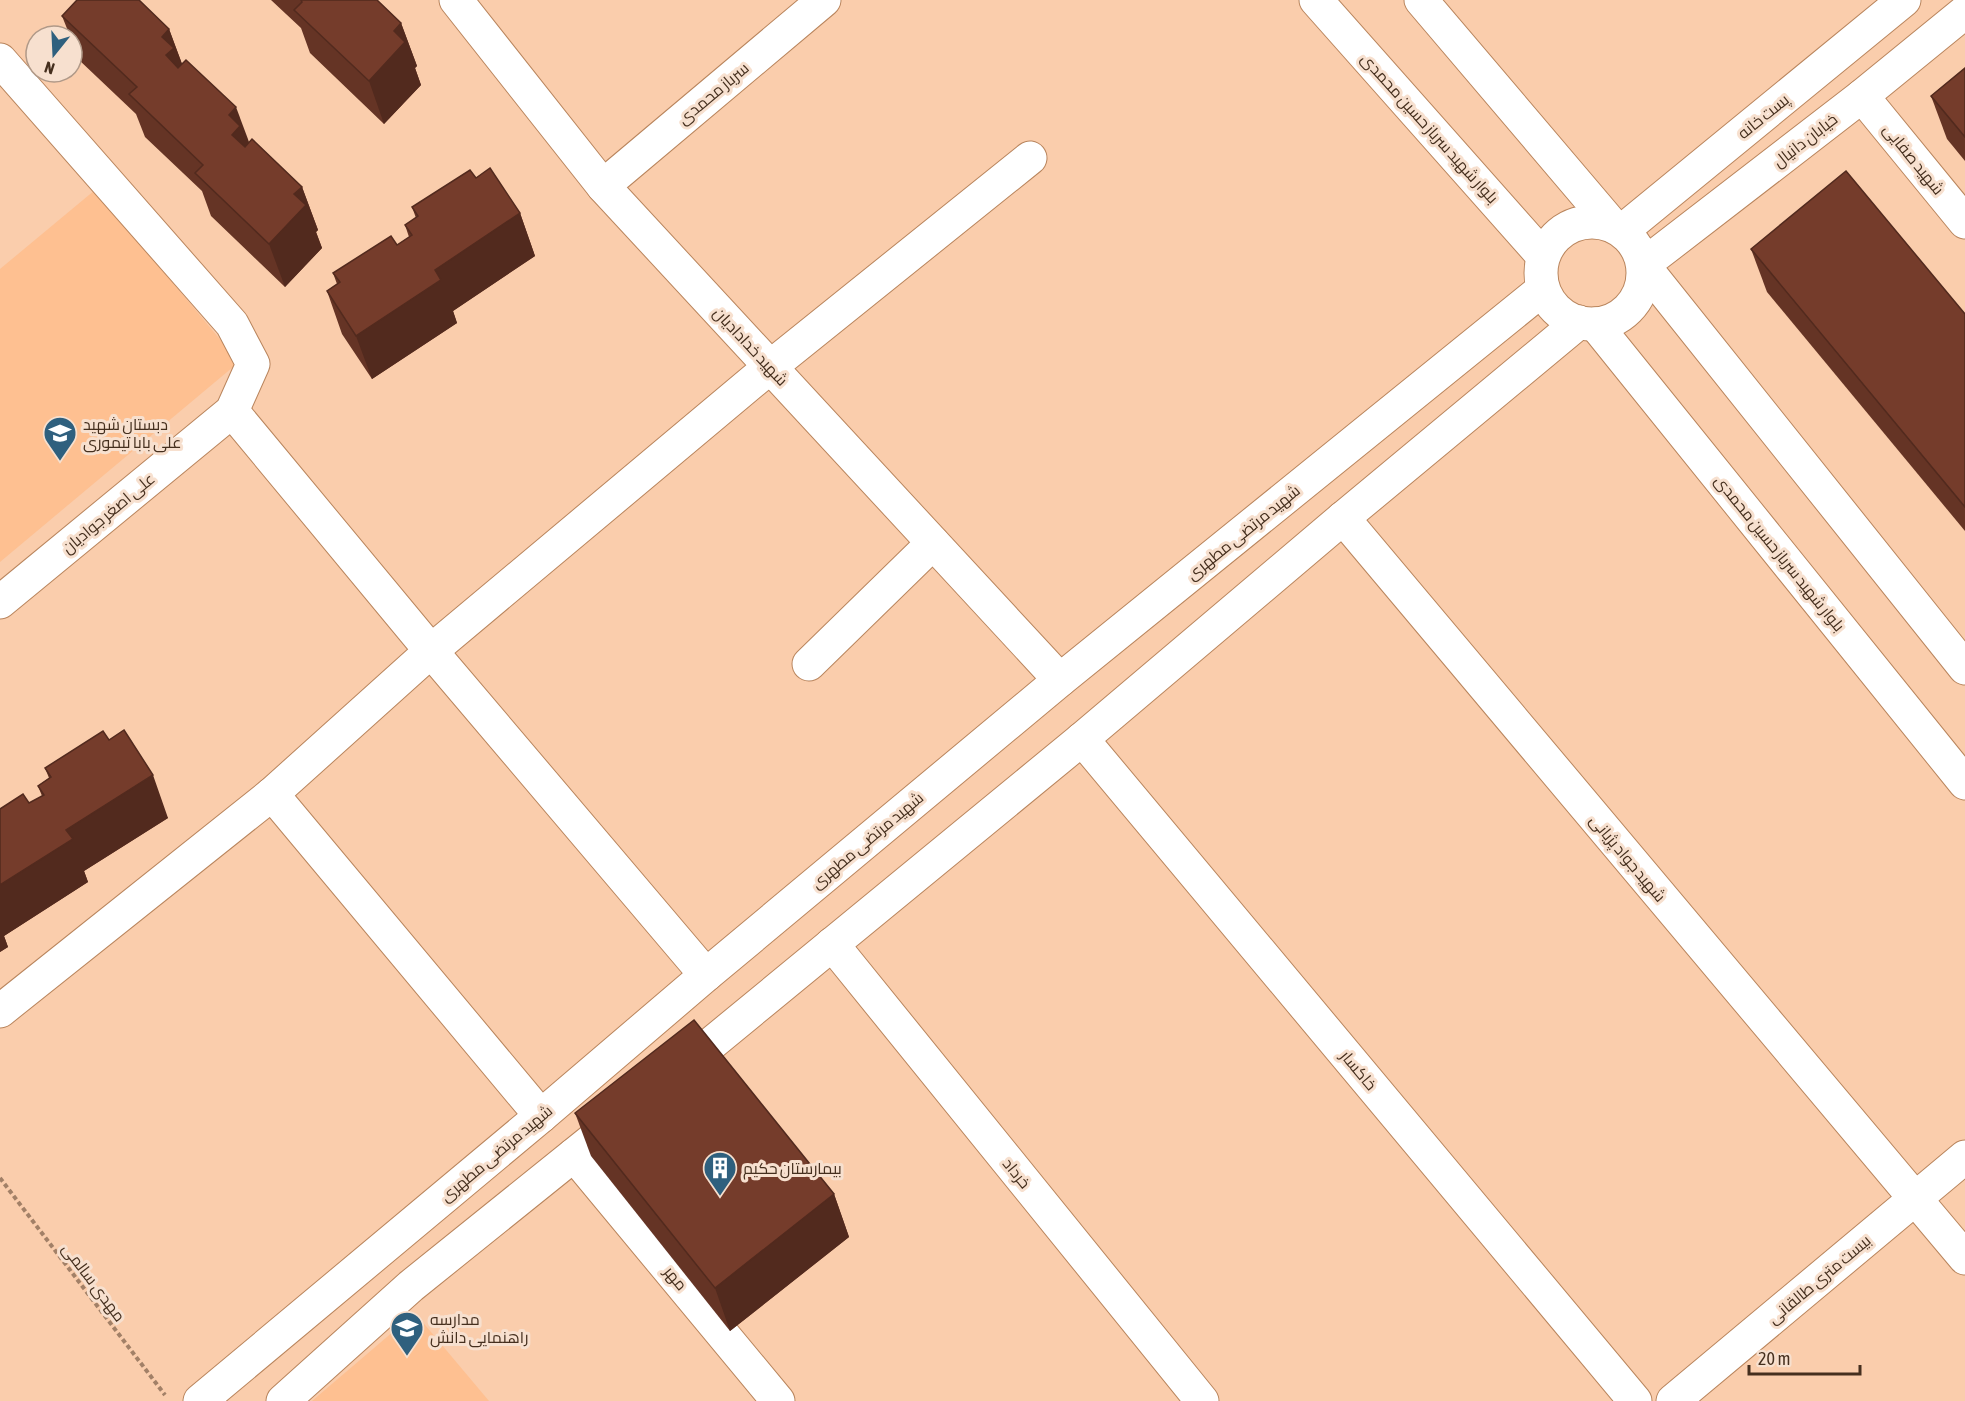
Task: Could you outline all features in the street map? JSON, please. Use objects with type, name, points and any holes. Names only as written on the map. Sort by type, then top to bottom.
[{"type":"street","name":"شهید خدادادیان","points":[[456,0],[603,186],[1060,680]]},
{"type":"street","name":"سرباز محمدی","points":[[603,186],[824,0]]},
{"type":"street","name":"بلوار شهید سرباز حسین محمدی","points":[[1316,0],[1543,256]]},
{"type":"street","points":[[1421,0],[1618,229],[1637,247],[1642,265],[1642,282],[1637,298],[1626,311],[1612,320],[1587,323],[1563,315],[1551,304],[1543,289],[1541,272],[1543,256],[1551,241],[1564,230],[1580,223],[1596,222],[1618,229]]},
{"type":"street","name":"پست خانه","points":[[1618,229],[1904,0]]},
{"type":"street","name":"خیابان دانیال","points":[[1642,265],[1862,96],[1965,12]]},
{"type":"street","name":"علی اصغر جوادیان","points":[[0,60],[232,324],[253,364],[232,411],[0,602]]},
{"type":"street","name":"شهید صفایی","points":[[1862,96],[1965,222]]},
{"type":"street","points":[[0,1011],[272,794],[431,651],[770,367],[1030,158]]},
{"type":"street","points":[[1642,265],[1965,668]]},
{"type":"street","name":"شهید مرتضی مطهری","points":[[200,1401],[1060,680],[1543,289]]},
{"type":"street","name":"بلوار شهید سرباز حسین محمدی","points":[[1587,323],[1965,783]]},
{"type":"street","points":[[283,1401],[411,1286],[1082,739],[1342,518],[1587,323]]},
{"type":"street","points":[[232,411],[431,651],[706,975]]},
{"type":"street","name":"شهید جواد پژیانی","points":[[1342,518],[1965,1258]]},
{"type":"street","points":[[809,664],[933,543]]},
{"type":"street","name":"خاکسار","points":[[1082,739],[1635,1401]]},
{"type":"street","points":[[272,794],[541,1116]]},
{"type":"street","name":"خرداد","points":[[832,944],[1202,1401]]},
{"type":"street","name":"مهر","points":[[574,1155],[778,1401]]},
{"type":"street","name":"بیست متری طالقانی","points":[[1673,1401],[1965,1157]]},
{"type":"path","name":"مهدی سالمی","points":[[0,1178],[169,1401]]},
{"type":"shaded area","name":"دبستان شهید علی بابا تیموری","points":[[95,190],[239,362],[0,562],[0,269]]},
{"type":"shaded area","name":"مدارسه راهنمایی دانش","points":[[415,1313],[489,1401],[312,1401]]},
{"type":"building","points":[[77,0],[139,0],[169,29],[162,37],[174,48],[166,55],[178,68],[186,60],[236,107],[229,115],[240,126],[232,135],[245,147],[252,139],[302,187],[294,194],[306,205],[269,244],[195,173],[203,165],[129,94],[137,87],[84,37],[84,24],[70,24],[62,16]]},
{"type":"building","points":[[301,0],[377,0],[401,23],[394,31],[405,42],[369,81],[294,10],[302,2]]},
{"type":"building","points":[[1965,68],[1965,137],[1931,96]]},
{"type":"building","points":[[490,168],[520,213],[435,270],[441,280],[356,336],[327,291],[340,282],[333,273],[391,236],[397,245],[412,235],[405,225],[418,216],[412,207],[470,170],[476,178]]},
{"type":"building","points":[[1846,171],[1965,314],[1965,507],[1751,249]]},
{"type":"building","points":[[124,730],[153,775],[66,830],[73,839],[0,885],[0,809],[23,794],[29,803],[44,795],[38,786],[51,777],[45,768],[103,731],[109,740]]},
{"type":"building","name":"بیمارستان حکیم","points":[[694,1020],[834,1194],[715,1288],[575,1113]]},
{"type":"place","name":"دبستان شهید علی بابا تیموری","points":[[60,462]]},
{"type":"place","name":"بیمارستان حکیم","points":[[720,1197]]},
{"type":"place","name":"مدارسه راهنمایی دانش","points":[[407,1357]]}]
